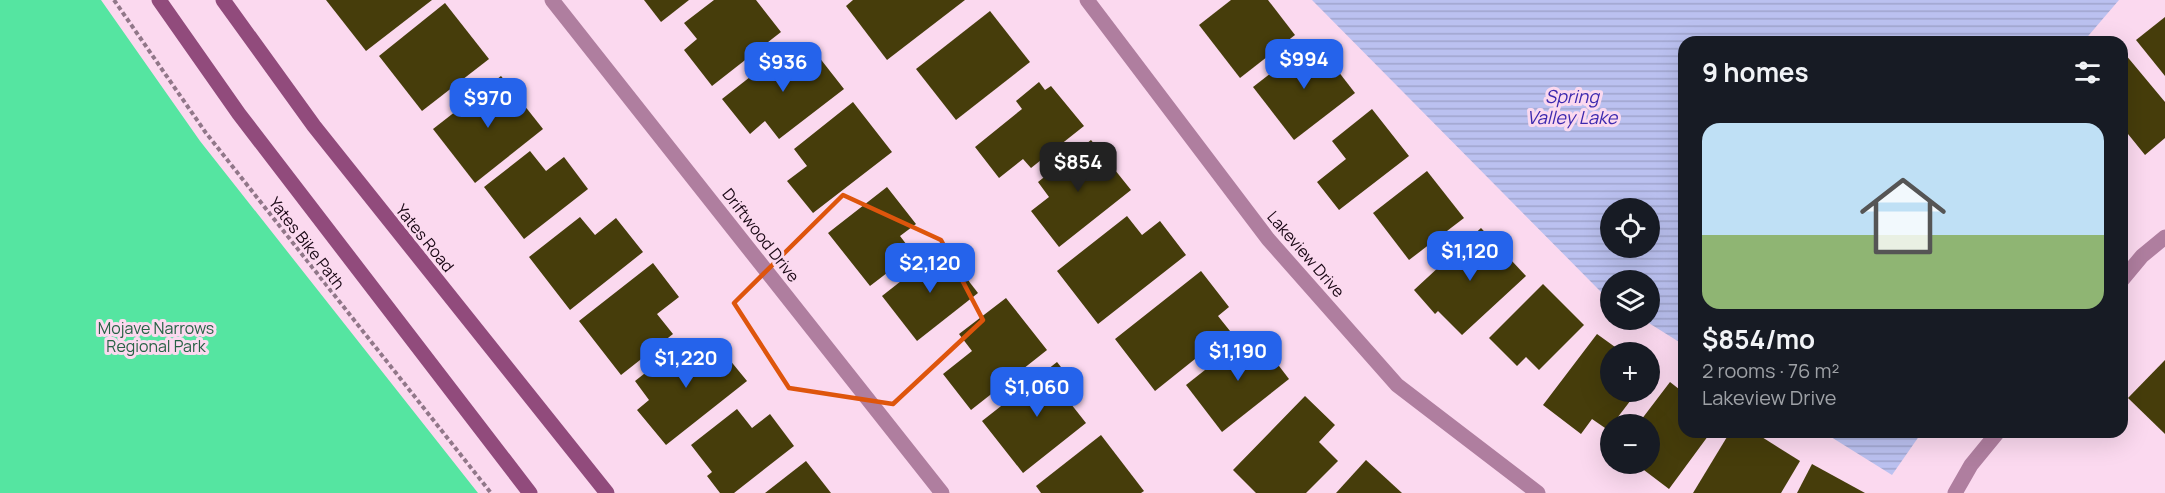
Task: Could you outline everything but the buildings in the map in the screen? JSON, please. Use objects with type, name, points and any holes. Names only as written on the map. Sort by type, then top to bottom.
[{"type":"main road","points":[[159,0],[239,114],[530,493]]},
{"type":"main road","name":"Yates Road","points":[[223,0],[314,126],[607,493]]},
{"type":"street","name":"Driftwood Drive","points":[[552,0],[942,493]]},
{"type":"street","name":"Lakeview Drive","points":[[1087,0],[1268,239],[1397,385],[1538,493]]},
{"type":"street","points":[[2128,273],[2142,256],[2165,237]]},
{"type":"street","points":[[1955,493],[1971,465],[1993,438]]},
{"type":"path","name":"Yates Bike Path","points":[[114,0],[206,133],[491,493]]},
{"type":"highlighted area","points":[[843,195],[941,240],[983,320],[893,404],[789,388],[734,303]]},
{"type":"green space","name":"Mojave Narrows Regional Park","points":[[0,0],[101,0],[200,141],[478,493],[0,493]]},
{"type":"water","name":"Spring Valley Lake","points":[[1312,0],[2119,0],[2088,36],[1678,36],[1678,341],[1660,330],[1660,270],[1600,270],[1600,291]]},
{"type":"water","points":[[1833,438],[1918,438],[1892,475]]}]
